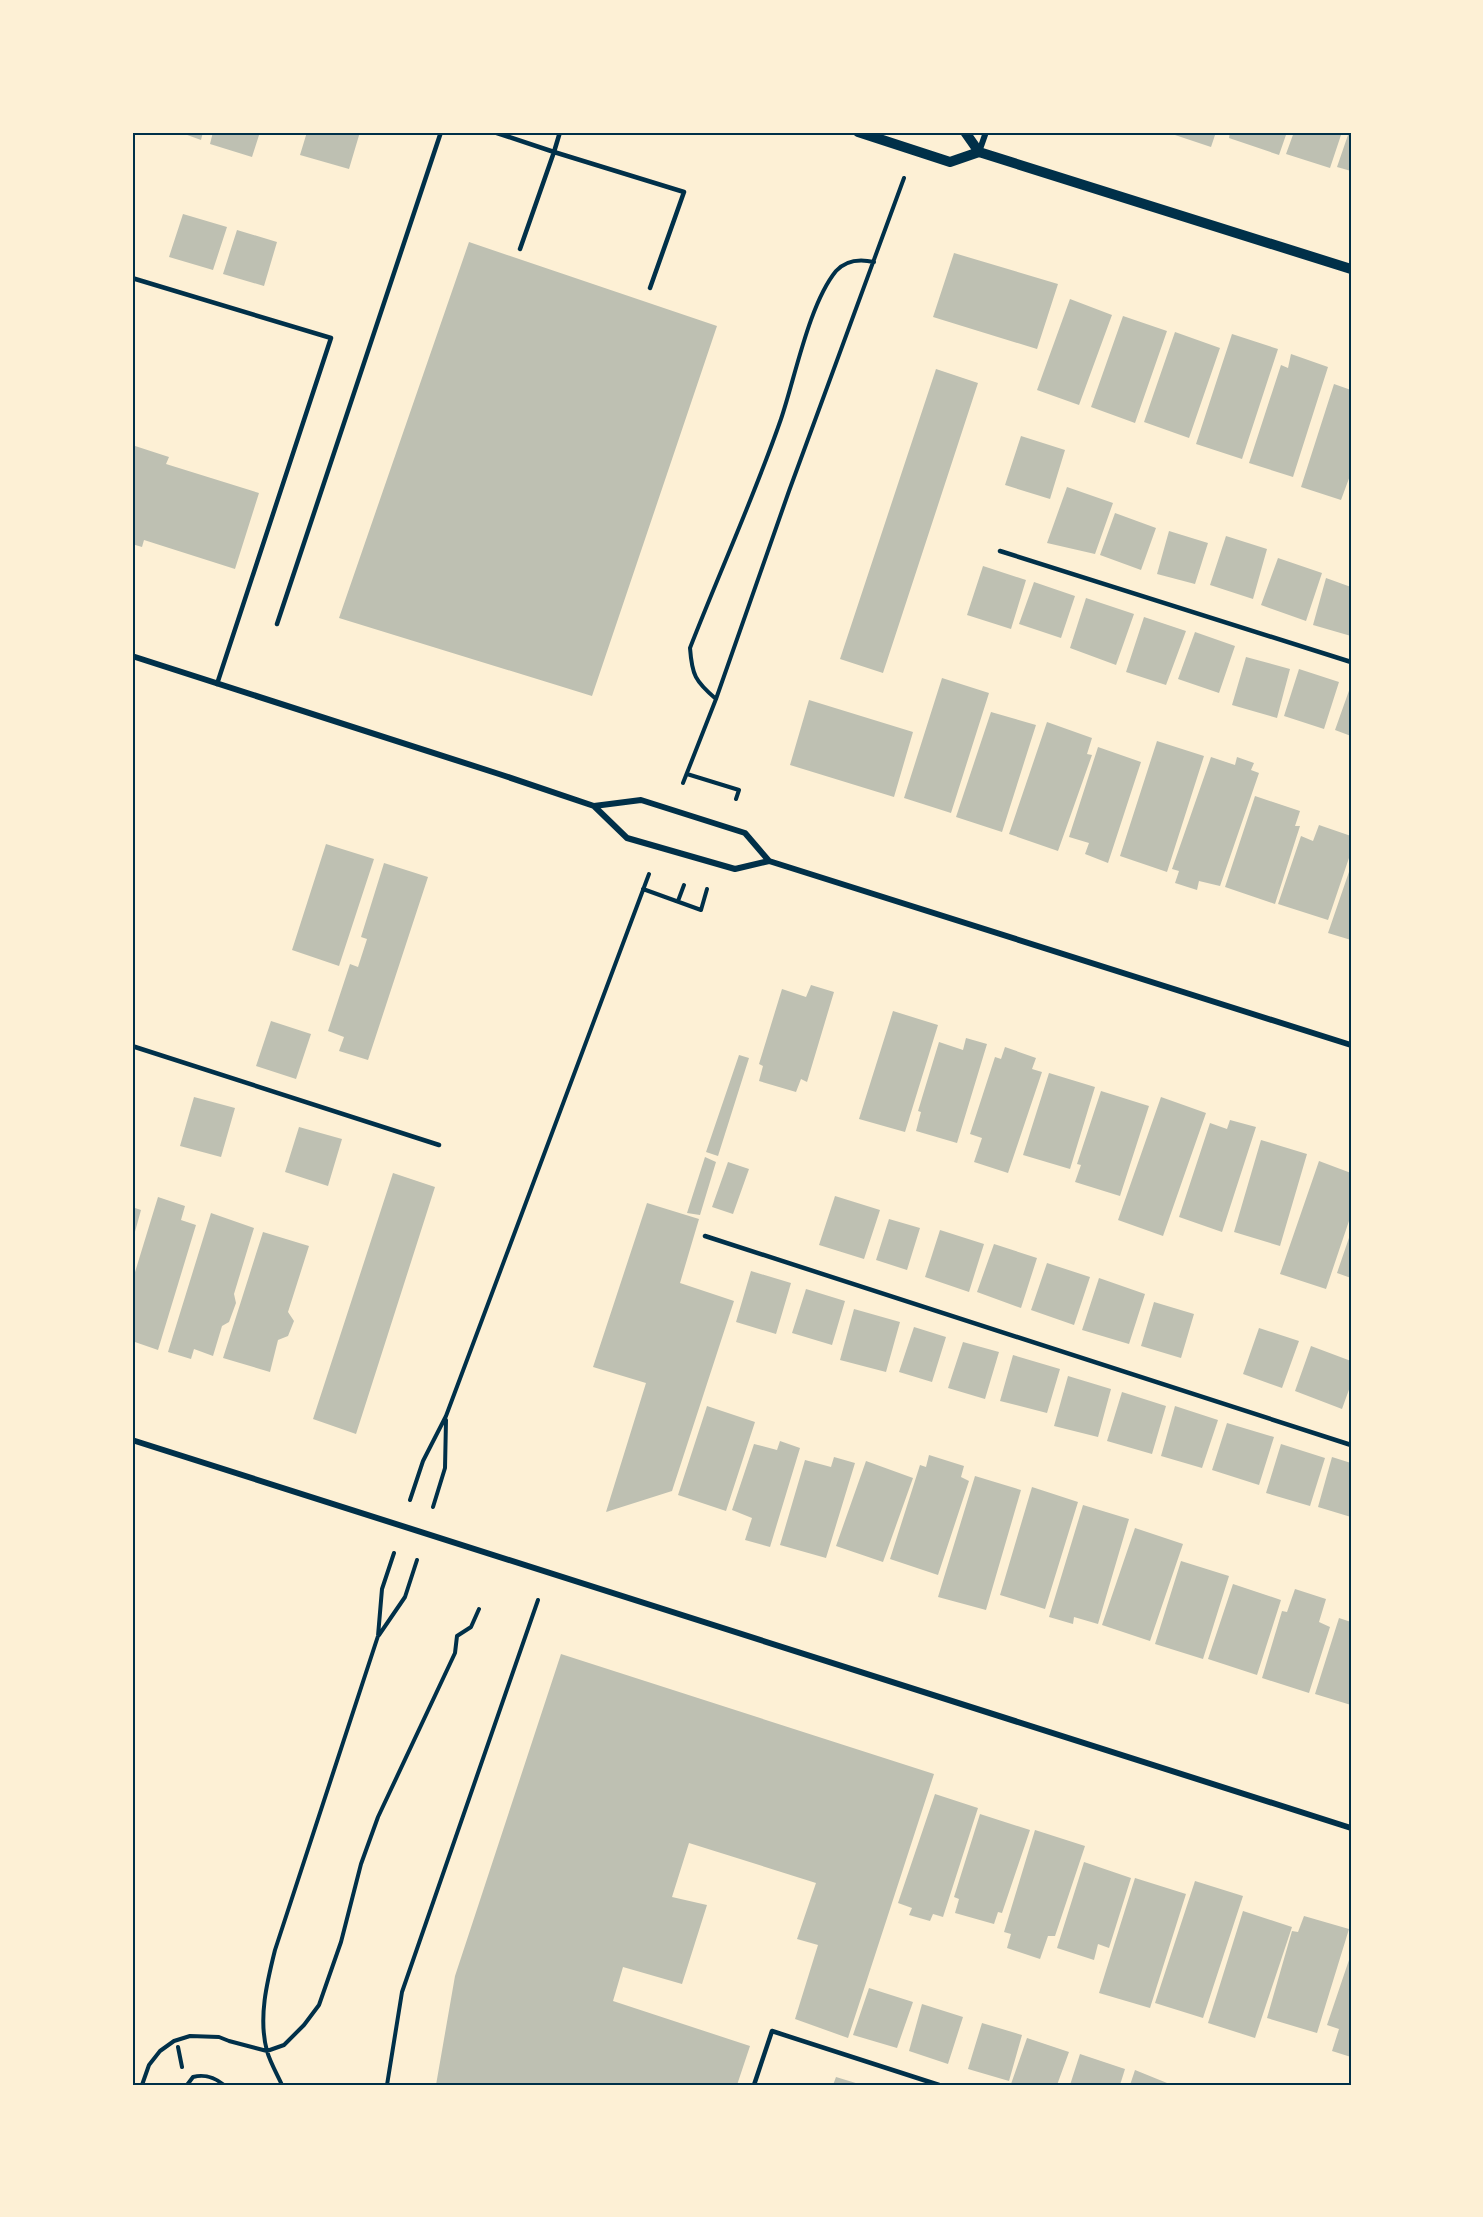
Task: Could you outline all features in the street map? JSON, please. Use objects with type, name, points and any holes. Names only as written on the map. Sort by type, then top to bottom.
[{"type":"street","points":[[858,132],[950,162],[979,152],[1351,270]]},
{"type":"street","points":[[965,132],[979,152]]},
{"type":"street","points":[[979,152],[986,132]]},
{"type":"street","points":[[132,656],[594,806],[627,838],[735,869],[769,861],[1351,1045]]},
{"type":"street","points":[[594,806],[641,800],[745,833],[769,861]]},
{"type":"street","points":[[132,1440],[1351,1828]]},
{"type":"lane","points":[[277,624],[441,132]]},
{"type":"lane","points":[[494,132],[684,192],[650,288]]},
{"type":"lane","points":[[520,249],[560,132]]},
{"type":"lane","points":[[132,278],[331,338],[217,684]]},
{"type":"lane","points":[[1000,551],[1351,662]]},
{"type":"lane","points":[[132,1046],[439,1145]]},
{"type":"lane","points":[[705,1236],[1351,1445]]},
{"type":"lane","points":[[754,2085],[772,2031],[939,2085]]},
{"type":"path","points":[[689,767],[716,699],[896,201]]},
{"type":"path","points":[[716,699],[701,686],[692,672],[690,648],[748,508],[781,419],[813,316],[823,292],[837,269],[858,259],[874,262]]},
{"type":"path","points":[[423,1461],[446,1416],[640,896]]},
{"type":"path","points":[[445,1468],[446,1416]]},
{"type":"path","points":[[387,2085],[402,1992],[546,1573]]},
{"type":"path","points":[[282,2085],[267,2051],[263,2021],[266,1990],[275,1950],[378,1636],[382,1589]]},
{"type":"path","points":[[378,1636],[405,1598]]},
{"type":"path","points":[[142,2085],[149,2066],[160,2051],[174,2041],[190,2036],[219,2037],[267,2051],[284,2045],[304,2025],[319,2005],[341,1942],[361,1864],[378,1817],[454,1653],[457,1636],[471,1627],[479,1610]]},
{"type":"path","points":[[178,2047],[182,2067]]},
{"type":"path","points":[[187,2085],[193,2077],[200,2076],[216,2079],[224,2085]]},
{"type":"building","points":[[179,132],[203,132],[201,140]]},
{"type":"building","points":[[213,132],[260,132],[252,157],[210,144]]},
{"type":"building","points":[[307,132],[360,132],[349,169],[300,155]]},
{"type":"building","points":[[1166,132],[1216,132],[1211,147]]},
{"type":"building","points":[[1230,132],[1287,132],[1279,155],[1229,138]]},
{"type":"building","points":[[1294,132],[1342,132],[1330,168],[1286,154]]},
{"type":"building","points":[[1349,132],[1351,132],[1351,171],[1337,167]]},
{"type":"building","points":[[183,214],[227,227],[213,270],[169,257]]},
{"type":"building","points":[[237,230],[277,242],[264,286],[223,274]]},
{"type":"building","points":[[469,242],[717,326],[592,696],[339,618]]},
{"type":"building","points":[[954,253],[1058,284],[1037,349],[933,317]]},
{"type":"building","points":[[1070,299],[1112,315],[1079,405],[1037,390]]},
{"type":"building","points":[[1123,316],[1167,331],[1135,423],[1091,407]]},
{"type":"building","points":[[1175,332],[1220,348],[1189,438],[1144,422]]},
{"type":"building","points":[[1232,334],[1278,349],[1242,459],[1196,444]]},
{"type":"building","points":[[1291,354],[1328,367],[1293,477],[1249,463],[1281,365],[1288,368]]},
{"type":"building","points":[[936,369],[978,383],[883,673],[840,659]]},
{"type":"building","points":[[1334,384],[1351,390],[1351,473],[1341,500],[1301,487]]},
{"type":"building","points":[[1021,436],[1065,450],[1050,499],[1005,485]]},
{"type":"building","points":[[132,445],[169,457],[166,464],[259,493],[235,569],[144,540],[142,547],[132,544]]},
{"type":"building","points":[[1067,487],[1113,503],[1095,554],[1047,543]]},
{"type":"building","points":[[1115,513],[1156,528],[1141,570],[1100,555]]},
{"type":"building","points":[[1169,531],[1208,543],[1195,584],[1157,574]]},
{"type":"building","points":[[1226,536],[1267,549],[1253,599],[1210,585]]},
{"type":"building","points":[[1278,558],[1322,573],[1306,621],[1261,605]]},
{"type":"building","points":[[983,566],[1026,580],[1011,629],[967,615]]},
{"type":"building","points":[[1326,578],[1351,587],[1351,636],[1313,625]]},
{"type":"building","points":[[1034,582],[1075,596],[1061,638],[1019,624]]},
{"type":"building","points":[[1086,598],[1134,614],[1116,665],[1070,648]]},
{"type":"building","points":[[1144,617],[1186,631],[1166,685],[1126,672]]},
{"type":"building","points":[[1195,632],[1235,646],[1219,693],[1178,679]]},
{"type":"building","points":[[1246,657],[1290,669],[1277,718],[1232,705]]},
{"type":"building","points":[[1299,669],[1339,682],[1324,729],[1284,716]]},
{"type":"building","points":[[942,678],[989,693],[951,813],[904,798]]},
{"type":"building","points":[[1351,685],[1351,736],[1335,730]]},
{"type":"building","points":[[809,700],[913,732],[894,797],[790,765]]},
{"type":"building","points":[[991,712],[1036,725],[1002,832],[956,817]]},
{"type":"building","points":[[1047,722],[1092,738],[1087,754],[1092,755],[1058,851],[1009,834]]},
{"type":"building","points":[[1157,741],[1204,756],[1167,872],[1120,856]]},
{"type":"building","points":[[1098,747],[1141,762],[1108,863],[1085,854],[1089,843],[1069,837]]},
{"type":"building","points":[[1211,757],[1235,765],[1237,757],[1254,763],[1251,770],[1259,773],[1220,886],[1199,881],[1197,890],[1175,883],[1179,871],[1172,869]]},
{"type":"building","points":[[1255,796],[1300,811],[1295,826],[1300,826],[1275,904],[1225,887]]},
{"type":"building","points":[[1319,825],[1351,836],[1351,852],[1328,920],[1278,904],[1301,836],[1313,841]]},
{"type":"building","points":[[326,844],[374,859],[339,966],[292,950]]},
{"type":"building","points":[[384,863],[428,877],[368,1060],[339,1051],[344,1037],[328,1031],[350,964],[358,967],[367,939],[361,937]]},
{"type":"building","points":[[1351,866],[1351,940],[1328,933]]},
{"type":"building","points":[[811,985],[834,992],[807,1082],[801,1079],[796,1092],[759,1081],[763,1066],[759,1064],[782,989],[806,997]]},
{"type":"building","points":[[893,1011],[938,1025],[905,1132],[859,1119]]},
{"type":"building","points":[[271,1021],[311,1034],[296,1079],[256,1066]]},
{"type":"building","points":[[966,1038],[987,1044],[957,1143],[916,1131],[921,1112],[918,1111],[939,1042],[963,1050]]},
{"type":"building","points":[[1005,1047],[1036,1058],[1032,1069],[1042,1072],[1008,1173],[974,1162],[982,1138],[970,1134],[995,1057],[1001,1059]]},
{"type":"building","points":[[739,1055],[749,1058],[718,1156],[706,1152]]},
{"type":"building","points":[[1049,1073],[1095,1087],[1070,1169],[1023,1155]]},
{"type":"building","points":[[1101,1091],[1149,1106],[1120,1196],[1075,1182],[1081,1165],[1077,1164]]},
{"type":"building","points":[[194,1097],[235,1108],[221,1157],[180,1146]]},
{"type":"building","points":[[1161,1097],[1206,1113],[1163,1236],[1118,1220]]},
{"type":"building","points":[[1230,1120],[1256,1127],[1222,1232],[1179,1217],[1210,1123],[1227,1129]]},
{"type":"building","points":[[299,1127],[342,1139],[328,1186],[285,1172]]},
{"type":"building","points":[[1261,1140],[1307,1154],[1280,1246],[1234,1232]]},
{"type":"building","points":[[705,1157],[716,1162],[700,1215],[687,1213]]},
{"type":"building","points":[[1319,1161],[1351,1173],[1351,1215],[1326,1289],[1280,1274]]},
{"type":"building","points":[[728,1162],[749,1169],[733,1214],[712,1207]]},
{"type":"building","points":[[393,1173],[435,1187],[356,1434],[313,1419]]},
{"type":"building","points":[[835,1196],[880,1210],[864,1259],[819,1245]]},
{"type":"building","points":[[158,1197],[185,1206],[181,1220],[196,1225],[158,1350],[132,1341],[132,1282]]},
{"type":"building","points":[[647,1203],[699,1219],[680,1283],[734,1301],[672,1491],[606,1512],[646,1383],[593,1367]]},
{"type":"building","points":[[132,1207],[141,1210],[133,1239],[132,1239]]},
{"type":"building","points":[[211,1213],[254,1228],[234,1294],[236,1303],[229,1322],[222,1326],[213,1356],[194,1349],[191,1359],[168,1352]]},
{"type":"building","points":[[889,1219],[920,1228],[907,1270],[876,1260]]},
{"type":"building","points":[[940,1230],[984,1244],[969,1292],[925,1277]]},
{"type":"building","points":[[263,1232],[309,1246],[288,1312],[294,1321],[288,1336],[278,1340],[270,1372],[223,1358]]},
{"type":"building","points":[[1351,1232],[1351,1278],[1337,1273]]},
{"type":"building","points":[[994,1244],[1037,1258],[1021,1308],[977,1292]]},
{"type":"building","points":[[1047,1263],[1090,1277],[1074,1325],[1031,1310]]},
{"type":"building","points":[[751,1271],[791,1283],[776,1334],[736,1322]]},
{"type":"building","points":[[1099,1278],[1145,1294],[1129,1344],[1082,1330]]},
{"type":"building","points":[[806,1289],[845,1301],[832,1345],[792,1333]]},
{"type":"building","points":[[1154,1302],[1194,1314],[1181,1358],[1141,1346]]},
{"type":"building","points":[[854,1309],[900,1322],[886,1372],[840,1360]]},
{"type":"building","points":[[914,1327],[946,1337],[932,1382],[899,1372]]},
{"type":"building","points":[[1259,1328],[1299,1341],[1282,1388],[1243,1374]]},
{"type":"building","points":[[963,1342],[999,1352],[985,1399],[948,1388]]},
{"type":"building","points":[[1311,1346],[1351,1361],[1351,1384],[1342,1409],[1295,1391]]},
{"type":"building","points":[[1013,1355],[1060,1369],[1047,1413],[1000,1401]]},
{"type":"building","points":[[1068,1376],[1111,1389],[1098,1437],[1054,1426]]},
{"type":"building","points":[[1122,1392],[1166,1406],[1152,1454],[1107,1441]]},
{"type":"building","points":[[707,1406],[755,1422],[726,1511],[678,1495]]},
{"type":"building","points":[[1175,1406],[1218,1420],[1202,1468],[1161,1456]]},
{"type":"building","points":[[1227,1423],[1274,1437],[1259,1485],[1212,1470]]},
{"type":"building","points":[[780,1441],[800,1448],[770,1547],[745,1540],[752,1518],[732,1510],[754,1444],[777,1450]]},
{"type":"building","points":[[1281,1444],[1325,1458],[1310,1506],[1266,1493]]},
{"type":"building","points":[[929,1455],[964,1466],[961,1477],[969,1481],[938,1575],[890,1559],[920,1465],[926,1467]]},
{"type":"building","points":[[834,1457],[855,1463],[826,1558],[780,1545],[805,1460],[831,1467]]},
{"type":"building","points":[[1332,1457],[1351,1463],[1351,1517],[1318,1507]]},
{"type":"building","points":[[866,1461],[913,1478],[883,1562],[836,1546]]},
{"type":"building","points":[[975,1476],[1021,1490],[986,1610],[938,1597]]},
{"type":"building","points":[[1032,1487],[1078,1502],[1045,1609],[1000,1595]]},
{"type":"building","points":[[1083,1505],[1129,1519],[1098,1624],[1074,1617],[1073,1624],[1049,1617]]},
{"type":"building","points":[[1135,1528],[1183,1544],[1150,1641],[1102,1625]]},
{"type":"building","points":[[1181,1561],[1229,1576],[1203,1659],[1155,1644]]},
{"type":"building","points":[[1233,1584],[1281,1600],[1257,1675],[1208,1659]]},
{"type":"building","points":[[1295,1589],[1326,1599],[1319,1622],[1330,1627],[1309,1693],[1262,1678],[1282,1611],[1287,1612]]},
{"type":"building","points":[[1339,1618],[1351,1622],[1351,1705],[1315,1694]]},
{"type":"building","points":[[561,1654],[934,1774],[848,2038],[795,2019],[818,1945],[797,1939],[816,1883],[689,1843],[672,1897],[707,1905],[682,1984],[623,1967],[613,2001],[750,2046],[737,2085],[436,2085],[455,1976]]},
{"type":"building","points":[[935,1794],[978,1808],[943,1917],[933,1914],[930,1921],[909,1915],[912,1908],[898,1903]]},
{"type":"building","points":[[980,1814],[1030,1830],[1002,1913],[998,1912],[994,1924],[955,1913],[959,1899],[954,1897]]},
{"type":"building","points":[[1035,1830],[1085,1846],[1055,1936],[1048,1936],[1040,1959],[1007,1948],[1011,1934],[1004,1932]]},
{"type":"building","points":[[1084,1862],[1131,1878],[1109,1948],[1098,1944],[1094,1960],[1057,1948]]},
{"type":"building","points":[[1135,1878],[1186,1894],[1150,2008],[1099,1993]]},
{"type":"building","points":[[1195,1881],[1243,1896],[1203,2018],[1155,2003]]},
{"type":"building","points":[[1243,1911],[1292,1927],[1255,2038],[1208,2023]]},
{"type":"building","points":[[1304,1916],[1349,1929],[1317,2033],[1267,2018],[1292,1931],[1298,1932]]},
{"type":"building","points":[[1351,1954],[1351,2057],[1332,2051],[1339,2029],[1327,2025]]},
{"type":"building","points":[[869,1988],[913,2002],[897,2048],[853,2035]]},
{"type":"building","points":[[922,2004],[963,2017],[948,2064],[909,2051]]},
{"type":"building","points":[[982,2023],[1022,2035],[1009,2081],[968,2069]]},
{"type":"building","points":[[1027,2038],[1069,2052],[1057,2085],[1011,2084]]},
{"type":"building","points":[[1080,2054],[1125,2069],[1120,2085],[1070,2085]]},
{"type":"building","points":[[1135,2070],[1172,2085],[1130,2085]]},
{"type":"building","points":[[836,2077],[859,2084],[859,2085],[833,2085]]}]
